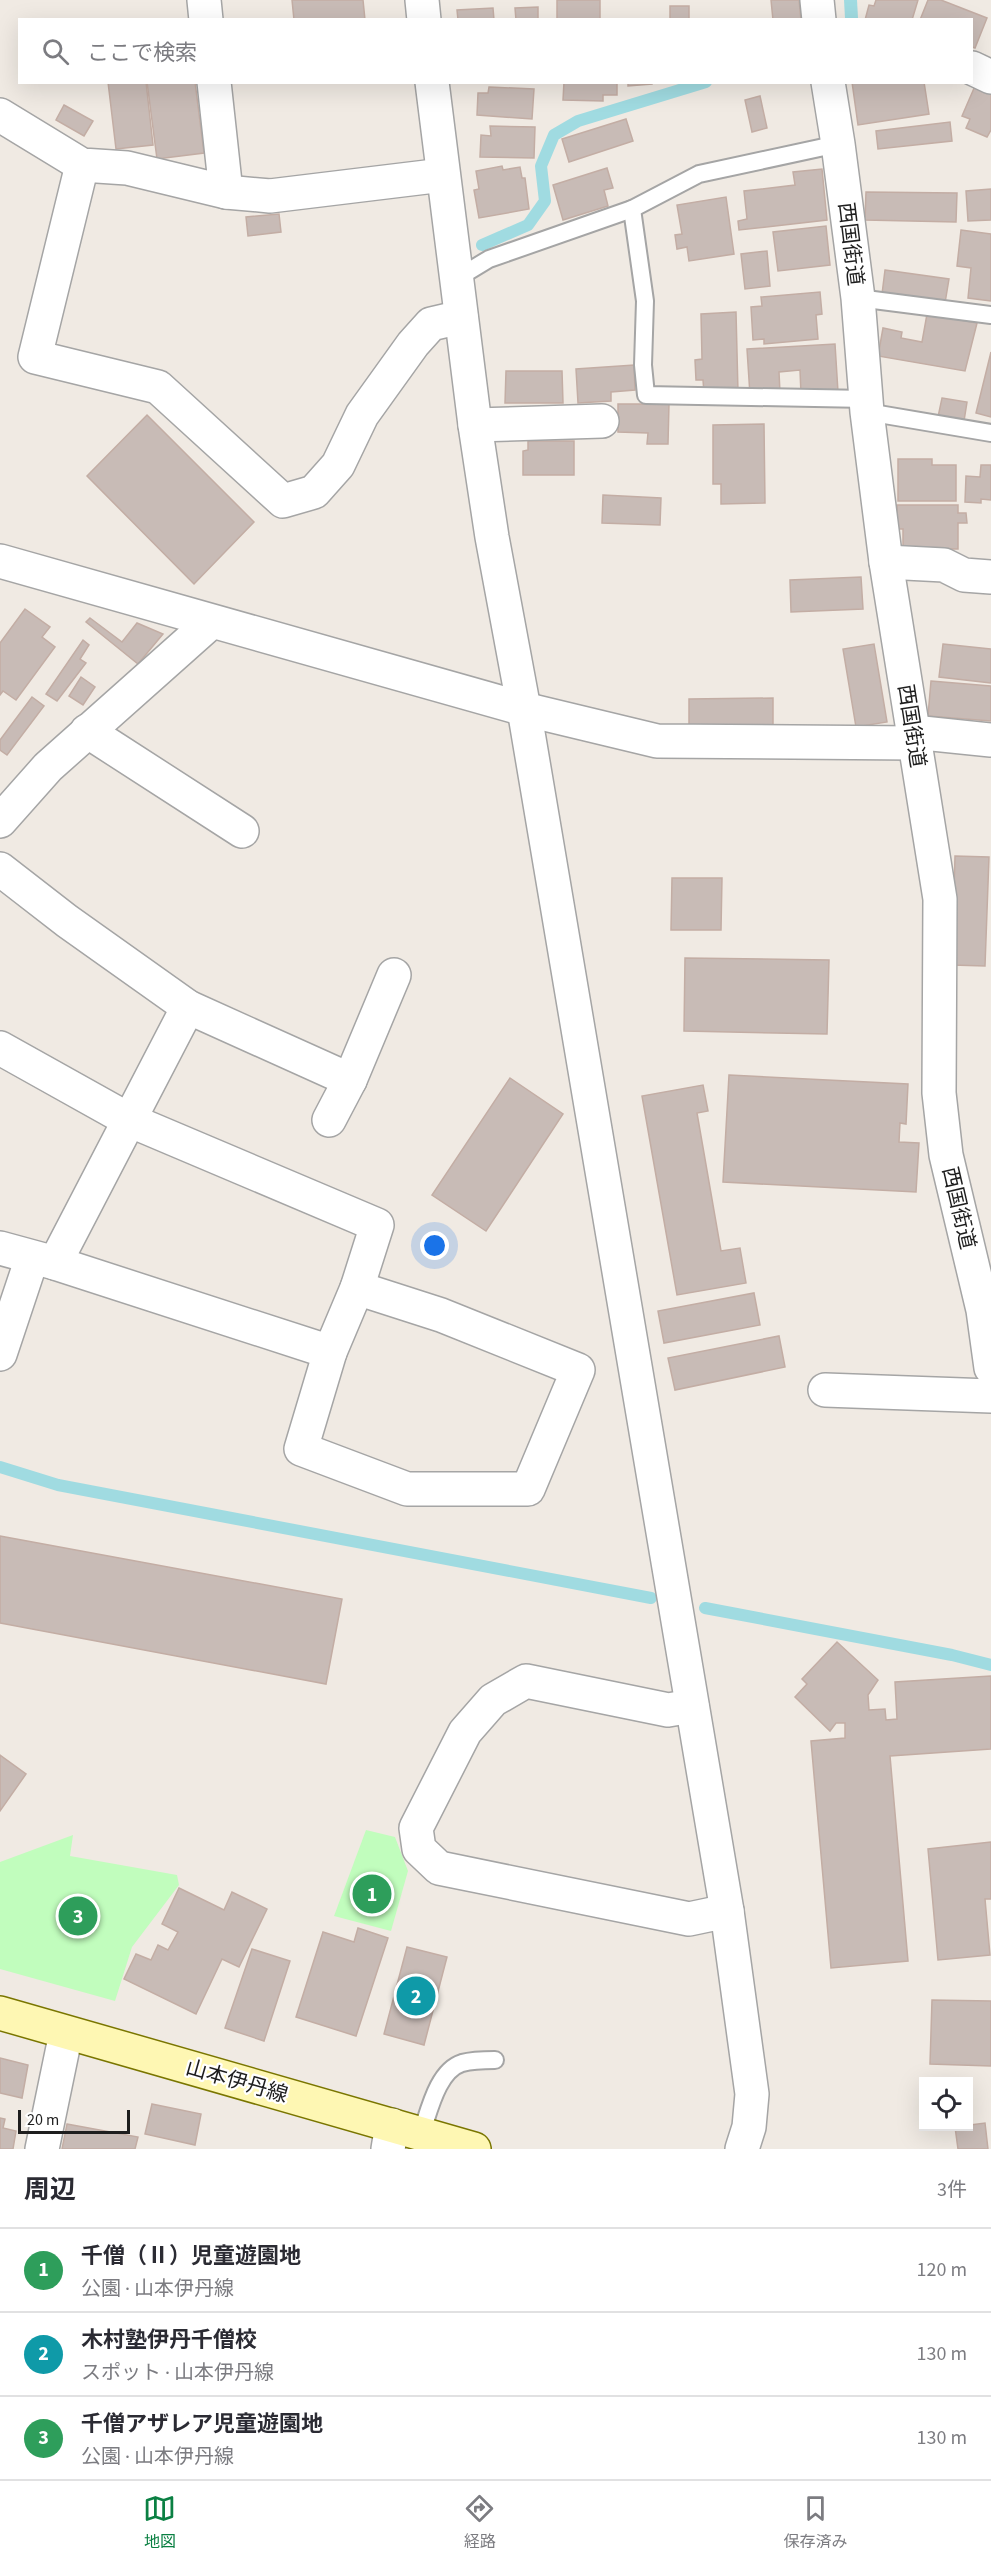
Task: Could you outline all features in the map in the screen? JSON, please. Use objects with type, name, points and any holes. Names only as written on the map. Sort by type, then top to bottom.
[{"type":"main road","name":"山本伊丹線","points":[[0,2013],[400,2136],[474,2149]]},
{"type":"street","points":[[204,0],[206,18]]},
{"type":"street","points":[[422,0],[424,18]]},
{"type":"street","points":[[817,0],[819,18]]},
{"type":"street","points":[[973,68],[991,76]]},
{"type":"street","points":[[213,84],[226,192]]},
{"type":"street","points":[[432,84],[475,425],[492,537],[524,709],[727,1911],[752,2094],[749,2127],[742,2149]]},
{"type":"street","name":"西国街道","points":[[828,84],[858,298],[867,406],[886,562],[940,899],[939,1093],[946,1155],[987,1310],[991,1368]]},
{"type":"street","points":[[0,115],[82,165],[127,168],[226,192],[270,196],[443,175]]},
{"type":"street","points":[[82,165],[35,357],[158,387],[283,501],[314,492],[338,465],[362,415],[413,344],[431,324],[461,317]]},
{"type":"street","points":[[475,425],[602,421]]},
{"type":"street","points":[[0,561],[524,709],[657,741],[914,737],[991,740]]},
{"type":"street","points":[[886,562],[944,565],[964,575],[991,577]]},
{"type":"street","points":[[0,821],[48,766],[212,622]]},
{"type":"street","points":[[87,731],[242,831]]},
{"type":"street","points":[[0,869],[67,921],[188,1007],[350,1080]]},
{"type":"street","points":[[329,1120],[350,1080],[394,975]]},
{"type":"street","points":[[0,1354],[43,1260],[129,1120],[188,1007]]},
{"type":"street","points":[[0,1048],[129,1120],[377,1225],[357,1288],[330,1352],[302,1449],[407,1489],[528,1490],[578,1370],[441,1315],[357,1288]]},
{"type":"street","points":[[0,1248],[330,1352]]},
{"type":"street","points":[[825,1390],[991,1396]]},
{"type":"street","points":[[692,1706],[669,1710],[526,1681],[493,1700],[465,1732],[416,1828],[419,1849],[439,1868],[689,1919],[727,1911]]},
{"type":"street","points":[[42,2149],[66,2032]]},
{"type":"lane","points":[[456,279],[489,259],[632,209],[699,174],[838,144]]},
{"type":"lane","points":[[632,209],[645,301],[643,365],[646,395],[867,406],[991,433]]},
{"type":"lane","points":[[858,298],[991,315]]},
{"type":"lane","points":[[400,2136],[439,2087],[447,2073],[460,2063],[495,2061]]},
{"type":"green space","points":[[366,1830],[395,1837],[408,1871],[391,1931],[334,1916]]},
{"type":"green space","points":[[73,1835],[70,1856],[177,1875],[179,1885],[132,1947],[115,2001],[0,1969],[0,1862]]},
{"type":"water","points":[[844,0],[857,0],[858,18],[845,18]]},
{"type":"building","points":[[292,0],[363,0],[365,18],[294,18]]},
{"type":"building","points":[[557,0],[600,0],[600,18],[557,18]]},
{"type":"building","points":[[771,0],[799,0],[801,18],[773,18]]},
{"type":"building","points":[[876,0],[918,0],[913,18],[866,18],[869,5],[874,6]]},
{"type":"building","points":[[928,0],[941,0],[987,18],[975,48],[973,47],[973,18],[921,18]]},
{"type":"building","points":[[670,6],[689,6],[689,18],[670,18]]},
{"type":"building","points":[[538,7],[538,18],[516,18],[515,8]]},
{"type":"building","points":[[493,8],[494,18],[458,18],[457,10]]},
{"type":"building","points":[[108,84],[146,84],[153,145],[116,149]]},
{"type":"building","points":[[147,84],[195,84],[204,153],[157,159]]},
{"type":"building","points":[[564,84],[617,84],[617,95],[603,95],[603,101],[563,100]]},
{"type":"building","points":[[628,84],[652,84],[628,86]]},
{"type":"building","points":[[852,84],[924,84],[929,114],[858,125]]},
{"type":"building","points":[[975,86],[991,93],[991,130],[987,137],[966,128],[970,119],[962,116]]},
{"type":"building","points":[[489,87],[534,89],[532,119],[477,115],[478,93],[488,93]]},
{"type":"building","points":[[760,96],[767,128],[752,132],[745,100]]},
{"type":"building","points":[[64,105],[93,121],[84,136],[56,120]]},
{"type":"building","points":[[626,119],[633,141],[569,162],[562,139]]},
{"type":"building","points":[[950,122],[952,141],[878,149],[876,131]]},
{"type":"building","points":[[490,126],[535,127],[534,158],[480,157],[481,135],[491,136]]},
{"type":"building","points":[[502,166],[503,170],[520,167],[522,178],[525,178],[529,209],[479,218],[474,190],[479,189],[476,171]]},
{"type":"building","points":[[607,168],[613,188],[604,190],[608,206],[563,220],[553,185]]},
{"type":"building","points":[[822,169],[827,220],[739,230],[738,221],[747,219],[744,191],[795,185],[793,172]]},
{"type":"building","points":[[991,189],[991,220],[968,221],[966,191]]},
{"type":"building","points":[[866,192],[957,193],[956,222],[865,220]]},
{"type":"building","points":[[726,197],[734,254],[689,261],[687,247],[677,249],[675,235],[682,234],[677,205]]},
{"type":"building","points":[[279,214],[281,232],[248,236],[246,217]]},
{"type":"building","points":[[826,226],[830,265],[778,271],[773,232]]},
{"type":"building","points":[[961,230],[991,234],[991,301],[968,298],[971,268],[957,266]]},
{"type":"building","points":[[767,251],[770,286],[745,289],[741,254]]},
{"type":"building","points":[[885,270],[949,279],[945,303],[882,294]]},
{"type":"building","points":[[820,292],[822,314],[816,315],[818,339],[764,344],[764,339],[753,340],[751,307],[762,306],[761,297]]},
{"type":"building","points":[[736,312],[738,392],[704,393],[703,380],[696,380],[695,360],[702,359],[701,314]]},
{"type":"building","points":[[927,314],[977,323],[965,371],[878,356],[883,328],[902,332],[901,338],[922,342]]},
{"type":"building","points":[[835,344],[838,392],[801,394],[800,370],[779,372],[780,393],[750,395],[747,349]]},
{"type":"building","points":[[991,352],[991,417],[976,413]]},
{"type":"building","points":[[634,365],[635,390],[611,392],[611,401],[578,403],[576,369]]},
{"type":"building","points":[[506,371],[562,371],[563,403],[505,403]]},
{"type":"building","points":[[942,398],[967,402],[964,421],[938,417]]},
{"type":"building","points":[[618,404],[669,404],[668,444],[647,444],[648,433],[618,432]]},
{"type":"building","points":[[147,415],[254,522],[194,584],[87,476]]},
{"type":"building","points":[[764,424],[765,503],[721,504],[721,484],[713,484],[713,425]]},
{"type":"building","points":[[528,441],[574,441],[574,475],[523,475],[523,451],[528,450]]},
{"type":"building","points":[[898,459],[932,459],[932,465],[956,465],[956,501],[898,501]]},
{"type":"building","points":[[981,465],[991,465],[991,500],[981,499],[981,503],[965,502],[966,476],[980,477]]},
{"type":"building","points":[[603,495],[661,498],[660,525],[602,523]]},
{"type":"building","points":[[897,505],[958,505],[958,513],[966,513],[967,523],[958,523],[958,549],[903,549],[903,529],[897,529]]},
{"type":"building","points":[[861,577],[863,609],[791,612],[790,580]]},
{"type":"building","points":[[25,609],[50,627],[42,637],[55,647],[16,700],[3,691],[0,695],[0,643]]},
{"type":"building","points":[[90,618],[122,642],[137,623],[163,634],[138,664],[86,622]]},
{"type":"building","points":[[83,640],[89,645],[80,659],[86,663],[57,701],[46,694]]},
{"type":"building","points":[[874,644],[887,722],[856,727],[843,649]]},
{"type":"building","points":[[943,644],[991,649],[991,683],[939,677]]},
{"type":"building","points":[[81,677],[95,687],[83,705],[69,696]]},
{"type":"building","points":[[931,681],[991,686],[991,721],[928,716]]},
{"type":"building","points":[[32,697],[44,706],[7,755],[0,750],[0,740]]},
{"type":"building","points":[[773,698],[773,728],[689,730],[689,699]]},
{"type":"building","points":[[955,856],[989,857],[985,966],[952,965]]},
{"type":"building","points":[[672,878],[722,878],[721,930],[671,930]]},
{"type":"building","points":[[685,958],[829,960],[827,1034],[684,1031]]},
{"type":"building","points":[[729,1075],[908,1084],[906,1124],[900,1123],[899,1142],[919,1143],[916,1192],[723,1182]]},
{"type":"building","points":[[510,1078],[563,1114],[486,1231],[432,1195]]},
{"type":"building","points":[[703,1085],[708,1111],[697,1113],[721,1251],[740,1248],[746,1283],[677,1295],[642,1096]]},
{"type":"building","points":[[754,1293],[760,1325],[664,1343],[658,1311]]},
{"type":"building","points":[[779,1336],[785,1367],[675,1390],[668,1358]]},
{"type":"building","points":[[0,1536],[342,1599],[326,1684],[0,1623]]},
{"type":"building","points":[[837,1642],[878,1680],[868,1695],[869,1710],[885,1709],[886,1720],[897,1719],[895,1682],[991,1676],[991,1749],[890,1756],[908,1961],[831,1968],[811,1741],[845,1738],[845,1723],[836,1723],[830,1731],[795,1697],[807,1684],[802,1679]]},
{"type":"building","points":[[0,1755],[26,1774],[0,1811]]},
{"type":"building","points":[[991,1842],[991,1899],[985,1899],[990,1955],[938,1960],[928,1849]]},
{"type":"building","points":[[179,1888],[224,1910],[232,1892],[267,1909],[239,1967],[222,1959],[196,2014],[124,1979],[136,1954],[151,1960],[158,1945],[168,1950],[178,1932],[162,1924]]},
{"type":"building","points":[[358,1928],[388,1938],[356,2036],[296,2017],[323,1932],[354,1942]]},
{"type":"building","points":[[407,1947],[447,1957],[424,2045],[384,2034]]},
{"type":"building","points":[[252,1949],[290,1961],[264,2041],[225,2028]]},
{"type":"building","points":[[932,2000],[991,2001],[991,2066],[930,2064]]},
{"type":"building","points":[[0,2058],[28,2065],[22,2098],[0,2093]]},
{"type":"building","points":[[152,2104],[201,2114],[195,2145],[145,2134]]},
{"type":"building","points":[[0,2118],[5,2119],[3,2128],[16,2131],[13,2149],[0,2149]]},
{"type":"building","points":[[985,2123],[988,2149],[958,2149],[956,2131],[973,2131],[973,2125]]},
{"type":"building","points":[[67,2124],[138,2137],[135,2149],[62,2149]]},
{"type":"waterway","points":[[482,245],[528,225],[545,201],[541,166],[554,135],[578,121],[699,84]]},
{"type":"waterway","points":[[0,1467],[58,1485],[651,1598]]},
{"type":"waterway","points":[[705,1608],[952,1655],[991,1665]]},
{"type":"place","name":"千僧（Ⅱ）児童遊園地","points":[[372,1894]]},
{"type":"place","name":"千僧アザレア児童遊園地","points":[[78,1916]]},
{"type":"place","name":"木村塾伊丹千僧校","points":[[416,1996]]}]
